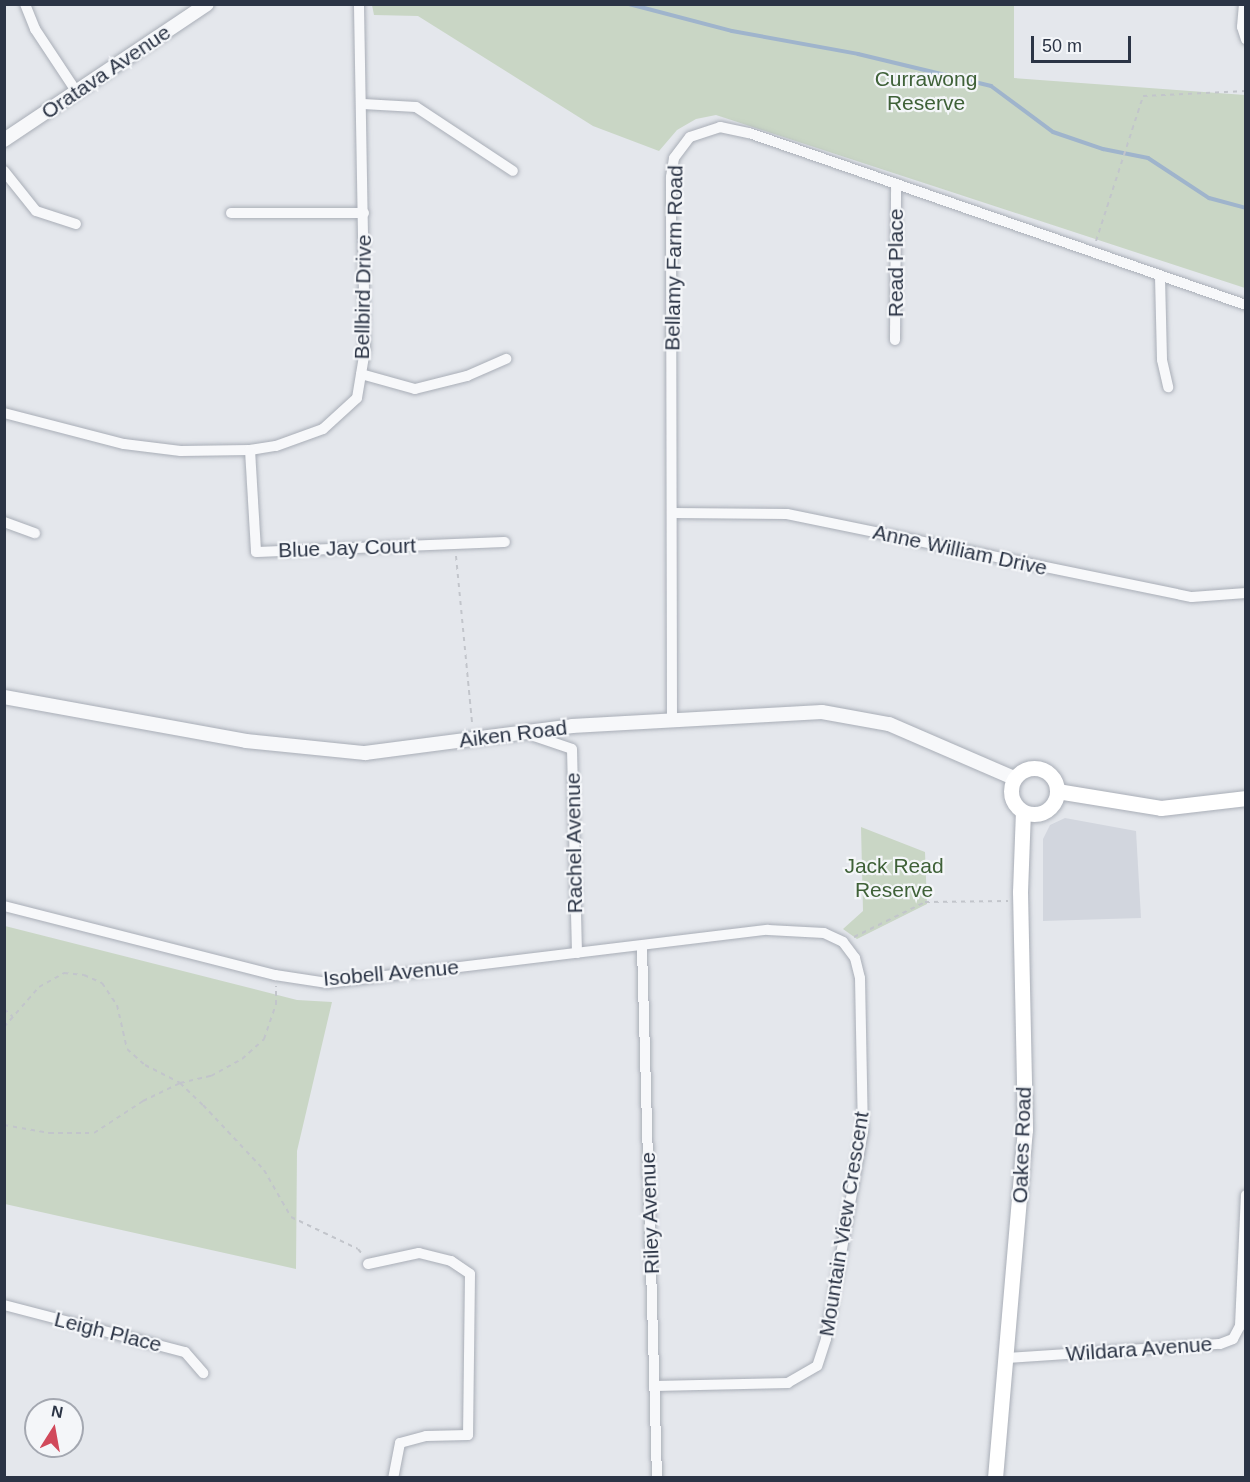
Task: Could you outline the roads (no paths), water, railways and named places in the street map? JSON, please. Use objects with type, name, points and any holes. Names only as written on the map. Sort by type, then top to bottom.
[{"type":"main road","points":[[1037,768],[1051,777],[1057,791],[1047,810],[1032,814],[1023,812],[1011,794],[1014,778],[1022,772],[1037,768]]},
{"type":"main road","points":[[1057,791],[1161,808],[1245,798]]},
{"type":"main road","name":"Oakes Road","points":[[995,1478],[1025,1130],[1020,901],[1023,812]]},
{"type":"street","points":[[25,4],[35,29],[76,91]]},
{"type":"street","name":"Oratava Avenue","points":[[4,140],[207,4]]},
{"type":"street","name":"Bellbird Drive","points":[[4,413],[124,444],[181,451],[250,450],[276,446],[323,429],[357,398],[365,350],[363,104],[359,4]]},
{"type":"street","points":[[1244,4],[1242,27],[1245,39]]},
{"type":"street","points":[[363,104],[416,107],[513,171]]},
{"type":"street","name":"Bellamy Farm Road","points":[[672,720],[671,177],[674,158],[680,147],[690,137],[720,127],[749,133],[1092,254],[1245,305]]},
{"type":"street","points":[[4,171],[36,211],[76,224]]},
{"type":"street","name":"Read Place","points":[[896,186],[896,340]]},
{"type":"street","points":[[231,213],[364,213]]},
{"type":"street","points":[[1161,277],[1162,360],[1168,387]]},
{"type":"street","points":[[361,374],[415,389],[467,376],[506,359]]},
{"type":"street","name":"Blue Jay Court","points":[[250,450],[256,552],[504,542]]},
{"type":"street","name":"Anne William Drive","points":[[673,513],[787,514],[1192,597],[1245,593]]},
{"type":"street","points":[[4,522],[36,533]]},
{"type":"street","name":"Aiken Road","points":[[4,697],[165,728],[335,752],[365,753],[522,732],[672,720],[822,712],[853,715],[889,724],[1014,778]]},
{"type":"street","name":"Rachel Avenue","points":[[522,732],[572,749],[577,953]]},
{"type":"street","name":"Isobell Avenue","points":[[4,906],[275,975],[327,983],[577,953],[642,948]]},
{"type":"street","name":"Mountain View Crescent","points":[[642,948],[768,930],[824,933],[843,942],[855,958],[860,978],[863,1131],[826,1339],[818,1366],[788,1383],[655,1386]]},
{"type":"street","name":"Riley Avenue","points":[[642,948],[657,1478]]},
{"type":"street","name":"Wildara Avenue","points":[[1007,1358],[1220,1344],[1233,1339],[1240,1326],[1245,1195]]},
{"type":"street","points":[[368,1264],[419,1253],[451,1261],[470,1274],[468,1435],[426,1436],[400,1443],[393,1478]]},
{"type":"street","name":"Leigh Place","points":[[4,1305],[185,1352],[203,1372]]},
{"type":"waterway","points":[[629,4],[732,31],[858,54],[991,86],[1053,132],[1103,149],[1148,158],[1209,198],[1246,208]]},
{"type":"park label","name":"Currawong Reserve","points":[[926,91]]},
{"type":"park label","name":"Jack Read Reserve","points":[[894,878]]}]
